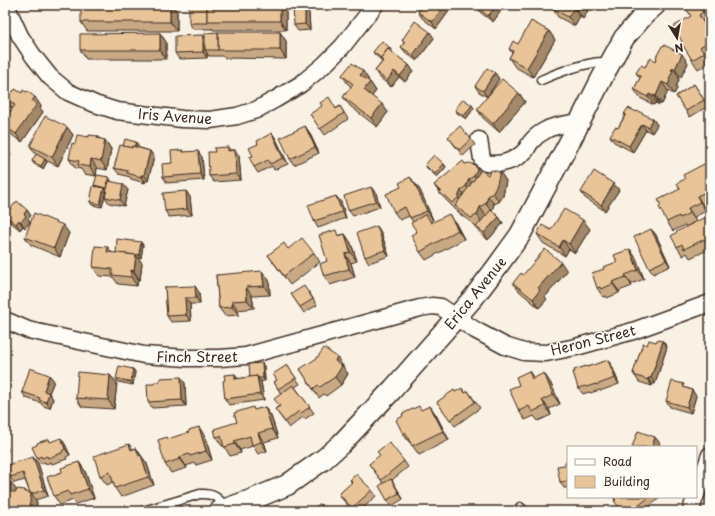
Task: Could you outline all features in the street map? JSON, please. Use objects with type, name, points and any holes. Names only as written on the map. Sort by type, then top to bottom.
[{"type":"street","name":"Iris Avenue","points":[[6,5],[20,36],[34,57],[50,77],[68,92],[95,104],[117,111],[182,119],[210,120],[237,116],[256,110],[301,84],[324,65],[342,47],[375,5]]},
{"type":"street","name":"Erica Avenue","points":[[224,510],[287,485],[324,459],[341,444],[393,389],[478,292],[520,235],[624,38],[655,5]]},
{"type":"street","points":[[479,140],[482,159],[486,164],[502,164],[515,158],[525,150],[539,134],[548,128],[579,122]]},
{"type":"street","name":"Heron Street","points":[[456,317],[475,330],[505,346],[524,352],[546,353],[576,347],[633,331],[710,303]]},
{"type":"street","name":"Finch Street","points":[[5,320],[28,330],[144,355],[187,358],[220,358],[246,356],[420,308],[441,306],[456,317]]},
{"type":"street","points":[[697,493],[710,455]]},
{"type":"street","points":[[691,511],[695,498]]},
{"type":"lane","points":[[541,80],[556,73],[586,64],[611,61]]},
{"type":"lane","points":[[142,511],[200,494],[209,493],[214,495],[224,510]]},
{"type":"building","points":[[81,5],[170,5],[170,22],[81,22]]},
{"type":"building","points":[[189,5],[207,5],[208,23],[189,23]]},
{"type":"building","points":[[207,5],[280,5],[280,21],[207,21]]},
{"type":"building","points":[[423,5],[445,5],[432,22],[418,12]]},
{"type":"building","points":[[478,5],[497,5],[488,16],[477,7]]},
{"type":"building","points":[[554,5],[579,5],[577,10],[574,8],[568,17],[552,8]]},
{"type":"building","points":[[688,5],[699,5],[703,12],[699,15],[710,34],[710,41],[700,47],[704,53],[692,60],[673,27],[691,16],[685,7]]},
{"type":"building","points":[[293,7],[305,7],[305,24],[294,25]]},
{"type":"building","points":[[710,11],[710,18],[707,13]]},
{"type":"building","points":[[415,21],[430,32],[413,55],[401,47],[405,42],[402,40]]},
{"type":"building","points":[[531,21],[549,31],[527,68],[509,58],[513,51],[509,49],[513,41],[518,44]]},
{"type":"building","points":[[218,32],[280,32],[280,50],[218,50]]},
{"type":"building","points":[[218,32],[218,50],[205,50],[205,33]]},
{"type":"building","points":[[160,33],[160,50],[80,50],[80,34]]},
{"type":"building","points":[[203,35],[203,52],[175,53],[175,36]]},
{"type":"building","points":[[382,41],[389,47],[381,58],[373,52]]},
{"type":"building","points":[[664,45],[682,54],[675,69],[673,68],[671,70],[673,71],[668,85],[662,82],[656,96],[649,94],[648,97],[634,89],[641,76],[636,73],[641,65],[645,67],[651,58],[656,61],[656,57]]},
{"type":"building","points":[[388,49],[409,65],[400,76],[394,71],[387,81],[375,71],[383,61],[380,59]]},
{"type":"building","points":[[352,63],[363,71],[360,75],[370,82],[364,90],[382,104],[371,118],[343,97],[353,84],[342,75]]},
{"type":"building","points":[[487,68],[495,73],[483,91],[475,86]]},
{"type":"building","points":[[502,79],[519,93],[493,124],[477,109]]},
{"type":"building","points":[[694,84],[704,100],[686,111],[676,96]]},
{"type":"building","points":[[15,89],[22,93],[23,90],[26,92],[27,91],[35,97],[32,101],[37,104],[16,134],[7,128],[10,122],[5,119],[15,105],[5,98],[10,90],[13,92]]},
{"type":"building","points":[[329,97],[336,109],[340,106],[344,113],[320,129],[310,114],[322,106],[320,103]]},
{"type":"building","points":[[463,99],[472,105],[464,116],[455,110]]},
{"type":"building","points":[[628,108],[637,112],[638,111],[653,119],[648,127],[642,124],[629,146],[610,136],[615,127],[618,128]]},
{"type":"building","points":[[45,116],[67,127],[52,157],[30,146]]},
{"type":"building","points":[[305,126],[315,147],[290,159],[280,138]]},
{"type":"building","points":[[460,126],[471,139],[459,150],[448,137]]},
{"type":"building","points":[[272,133],[283,158],[270,164],[268,160],[254,167],[249,157],[253,156],[249,148],[258,144],[257,141]]},
{"type":"building","points":[[77,135],[89,137],[89,135],[98,136],[97,138],[105,140],[101,161],[91,159],[90,167],[78,165],[79,161],[69,159],[72,143],[75,144]]},
{"type":"building","points":[[125,139],[136,142],[134,147],[123,146]]},
{"type":"building","points":[[120,145],[132,148],[132,146],[150,151],[144,175],[141,175],[141,177],[127,173],[128,171],[114,168]]},
{"type":"building","points":[[228,147],[228,151],[235,150],[236,174],[209,176],[208,152],[215,152],[214,148]]},
{"type":"building","points":[[5,150],[9,152],[5,158]]},
{"type":"building","points":[[183,150],[183,152],[198,151],[200,174],[163,177],[162,164],[172,163],[171,151]]},
{"type":"building","points":[[36,154],[45,159],[41,166],[32,161]]},
{"type":"building","points":[[434,155],[444,164],[434,174],[425,165]]},
{"type":"building","points":[[463,161],[465,164],[469,163],[475,165],[477,169],[474,176],[469,179],[466,186],[461,190],[458,198],[452,203],[434,185]]},
{"type":"building","points":[[706,163],[710,171],[710,190],[697,196],[700,202],[688,208],[690,213],[680,218],[679,216],[667,222],[659,207],[661,205],[658,200],[680,189],[677,183],[685,179],[683,175]]},
{"type":"building","points":[[481,170],[488,175],[491,170],[500,172],[493,193],[488,196],[486,203],[480,207],[477,215],[471,218],[455,206]]},
{"type":"building","points":[[594,171],[614,184],[601,205],[581,192]]},
{"type":"building","points":[[97,175],[109,177],[106,188],[94,185]]},
{"type":"building","points":[[410,177],[414,182],[427,211],[410,218],[405,207],[394,212],[386,194],[401,187],[399,183]]},
{"type":"building","points":[[109,181],[123,184],[120,200],[105,197]]},
{"type":"building","points":[[93,186],[104,188],[100,204],[90,202]]},
{"type":"building","points":[[371,187],[376,201],[348,210],[344,196]]},
{"type":"building","points":[[186,191],[187,209],[165,211],[163,193]]},
{"type":"building","points":[[336,196],[342,212],[314,221],[308,205]]},
{"type":"building","points":[[17,201],[27,210],[24,214],[26,216],[21,222],[19,220],[16,224],[5,215]]},
{"type":"building","points":[[564,209],[583,220],[569,244],[563,240],[559,247],[537,234],[542,225],[551,230]]},
{"type":"building","points":[[491,210],[499,217],[484,233],[476,227]]},
{"type":"building","points":[[34,213],[63,225],[54,248],[25,237]]},
{"type":"building","points":[[426,214],[431,223],[449,214],[458,230],[420,252],[411,235],[417,232],[411,223]]},
{"type":"building","points":[[707,216],[710,221],[710,247],[705,239],[684,249],[682,244],[677,247],[671,236]]},
{"type":"building","points":[[377,226],[385,250],[365,257],[357,233]]},
{"type":"building","points":[[651,229],[666,260],[649,268],[634,237]]},
{"type":"building","points":[[336,230],[338,236],[345,234],[350,252],[345,254],[349,269],[324,276],[320,264],[327,261],[319,235]]},
{"type":"building","points":[[302,238],[314,253],[284,276],[268,255],[284,243],[288,249]]},
{"type":"building","points":[[117,239],[141,242],[139,255],[116,253]]},
{"type":"building","points":[[95,246],[108,247],[107,252],[136,255],[134,271],[131,270],[131,277],[112,275],[112,269],[93,267]]},
{"type":"building","points":[[545,249],[561,262],[538,288],[540,290],[533,299],[513,283],[521,273],[523,275]]},
{"type":"building","points":[[630,249],[638,270],[625,275],[626,277],[612,282],[613,284],[601,289],[600,287],[597,288],[592,273],[617,262],[614,255]]},
{"type":"building","points":[[262,271],[264,286],[246,287],[247,300],[232,301],[232,307],[219,308],[216,275]]},
{"type":"building","points":[[195,286],[196,298],[185,298],[186,315],[167,316],[165,287]]},
{"type":"building","points":[[304,286],[313,299],[300,307],[291,294]]},
{"type":"building","points":[[649,340],[656,342],[657,340],[663,341],[651,378],[648,378],[648,380],[634,375],[635,373],[633,373],[643,343],[647,345]]},
{"type":"building","points":[[324,348],[337,357],[335,361],[342,366],[335,377],[320,387],[318,385],[313,389],[300,369],[317,358]]},
{"type":"building","points":[[608,360],[615,378],[596,385],[578,388],[573,372],[575,372],[574,370]]},
{"type":"building","points":[[262,363],[263,378],[259,378],[257,376],[250,377],[249,364]]},
{"type":"building","points":[[287,365],[296,378],[278,389],[274,382],[277,380],[273,374]]},
{"type":"building","points":[[119,366],[133,369],[131,382],[116,379]]},
{"type":"building","points":[[30,368],[49,375],[44,391],[49,393],[46,402],[39,400],[40,398],[22,392]]},
{"type":"building","points":[[529,371],[532,379],[544,373],[553,395],[542,400],[545,406],[532,412],[529,406],[519,411],[509,389],[519,385],[516,377]]},
{"type":"building","points":[[78,372],[110,375],[108,400],[76,398]]},
{"type":"building","points":[[235,374],[235,379],[257,376],[260,394],[225,399],[223,381],[225,380],[224,375]]},
{"type":"building","points":[[181,377],[182,400],[148,402],[147,384],[160,382],[160,378]]},
{"type":"building","points":[[672,381],[684,384],[683,387],[692,390],[687,407],[666,401]]},
{"type":"building","points":[[293,385],[310,407],[301,413],[299,411],[285,422],[275,409],[280,406],[274,399]]},
{"type":"building","points":[[462,388],[465,393],[468,391],[475,402],[450,420],[437,402],[454,390],[455,392]]},
{"type":"building","points":[[419,406],[421,410],[430,406],[443,431],[412,446],[405,432],[403,434],[396,420],[403,416],[402,414]]},
{"type":"building","points":[[253,407],[254,410],[265,407],[272,429],[258,433],[261,442],[252,445],[250,436],[234,441],[235,444],[224,447],[221,436],[216,437],[214,429],[237,422],[234,413]]},
{"type":"building","points":[[199,427],[206,451],[190,456],[189,454],[165,464],[158,440],[167,437],[168,439]]},
{"type":"building","points":[[638,431],[655,437],[652,446],[632,446]]},
{"type":"building","points":[[61,438],[65,449],[62,453],[48,458],[47,456],[42,458],[41,456],[37,458],[32,447],[37,445],[37,443],[49,439],[50,442]]},
{"type":"building","points":[[389,442],[404,461],[381,480],[369,464],[380,455],[377,452]]},
{"type":"building","points":[[129,444],[131,450],[136,448],[139,456],[141,455],[148,477],[115,488],[110,472],[100,476],[94,456]]},
{"type":"building","points":[[33,457],[44,490],[31,494],[23,473],[10,477],[7,465]]},
{"type":"building","points":[[79,462],[88,489],[70,495],[68,491],[54,496],[47,477],[62,472],[61,468]]},
{"type":"building","points":[[565,462],[567,462],[567,481],[560,482],[557,466],[565,465]]},
{"type":"building","points":[[356,474],[372,490],[352,508],[339,494],[352,482],[350,480]]},
{"type":"building","points":[[391,479],[399,493],[387,500],[379,486]]},
{"type":"building","points":[[5,482],[11,482],[10,492],[16,492],[17,489],[25,490],[25,492],[31,493],[29,511],[5,509]]},
{"type":"building","points":[[614,498],[648,498],[632,511],[630,508],[627,511],[622,511],[614,501],[616,500]]},
{"type":"building","points":[[321,504],[322,507],[320,508],[322,511],[307,511]]}]
